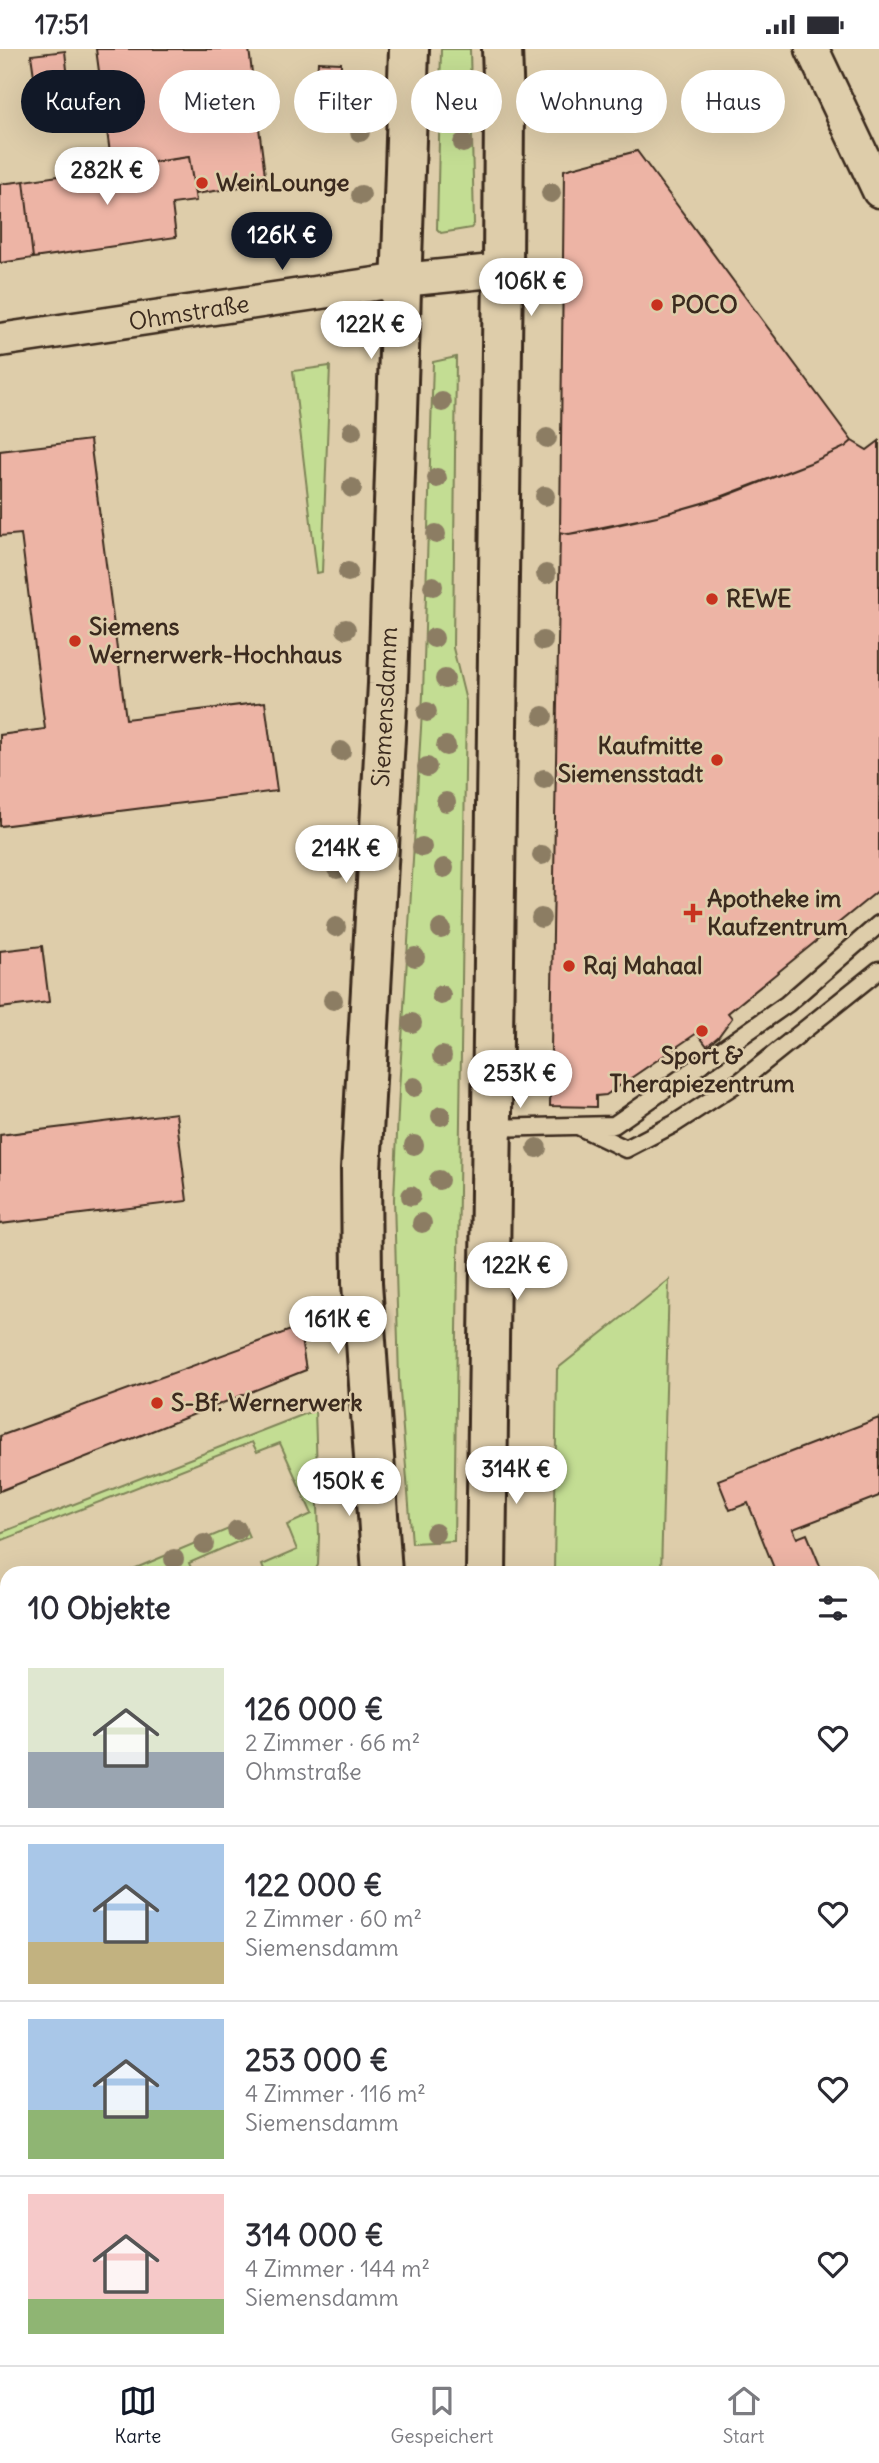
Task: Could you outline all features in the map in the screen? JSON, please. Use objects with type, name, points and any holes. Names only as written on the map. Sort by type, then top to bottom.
[{"type":"main road","name":"Siemensdamm","points":[[382,1566],[362,1283],[361,1169],[388,684],[410,49]]},
{"type":"main road","points":[[485,1566],[503,270],[502,49]]},
{"type":"street","points":[[812,49],[879,191]]},
{"type":"street","name":"Ohmstraße","points":[[0,341],[402,280],[503,270]]},
{"type":"lane","points":[[490,1128],[614,1125],[787,1004],[879,924]]},
{"type":"lane","points":[[578,1126],[626,1149],[674,1124],[743,1080],[879,970]]},
{"type":"green space","points":[[441,49],[470,49],[470,70],[441,70]]},
{"type":"green space","points":[[439,133],[472,133],[474,224],[471,228],[441,233],[437,229]]},
{"type":"green space","points":[[456,357],[453,648],[466,701],[454,1541],[412,1543],[399,1379],[394,1199],[423,695],[433,362]]},
{"type":"green space","points":[[330,366],[322,572],[317,573],[293,371]]},
{"type":"green space","points":[[669,1280],[661,1566],[554,1566],[557,1369]]},
{"type":"green space","points":[[315,1410],[318,1566],[262,1565],[297,1550],[287,1525],[312,1514],[280,1443],[257,1452],[252,1442],[0,1541],[0,1533]]},
{"type":"green space","points":[[243,1523],[249,1537],[189,1563],[190,1566],[141,1566]]},
{"type":"building","points":[[96,49],[249,49],[252,70],[159,70],[159,133],[260,133],[266,183],[195,194],[189,157],[112,168],[107,133],[145,133],[145,70],[99,70]]},
{"type":"building","points":[[65,51],[67,70],[33,70],[31,55]]},
{"type":"building","points":[[318,62],[341,63],[341,70],[318,70]]},
{"type":"building","name":"POCO","points":[[637,151],[852,441],[810,463],[723,497],[657,516],[569,534],[560,532],[564,170]]},
{"type":"building","points":[[189,157],[196,201],[172,204],[176,237],[33,258],[24,181]]},
{"type":"building","points":[[24,181],[33,258],[0,263],[0,184]]},
{"type":"building","name":"Siemens Wernerwerk-Hochhaus","points":[[90,440],[126,719],[265,702],[277,791],[0,826],[0,735],[45,729],[21,534],[0,536],[0,451]]},
{"type":"building","name":"Kaufmitte Siemensstadt","points":[[852,441],[867,450],[879,441],[879,890],[728,1013],[732,1018],[718,1037],[707,1046],[697,1033],[606,1095],[596,1096],[596,1107],[550,1106],[560,532],[569,534],[594,530],[710,501],[810,463]]},
{"type":"building","points":[[42,946],[49,1002],[0,1008],[0,951]]},
{"type":"building","points":[[176,1113],[187,1201],[0,1224],[0,1135]]},
{"type":"building","name":"S-Bf. Wernerwerk","points":[[299,1327],[306,1370],[0,1491],[0,1436]]},
{"type":"building","points":[[879,1418],[879,1496],[793,1529],[797,1538],[807,1534],[820,1566],[773,1566],[748,1503],[730,1510],[718,1480]]},
{"type":"place","name":"WeinLounge","points":[[202,183]]},
{"type":"place","name":"POCO","points":[[657,305]]},
{"type":"place","name":"REWE","points":[[712,599]]},
{"type":"place","name":"Siemens Wernerwerk-Hochhaus","points":[[75,641]]},
{"type":"place","name":"Kaufmitte Siemensstadt","points":[[717,760]]},
{"type":"place","name":"Apotheke im Kaufzentrum","points":[[693,913]]},
{"type":"place","name":"Raj Mahaal","points":[[569,966]]},
{"type":"place","name":"Sport & Therapiezentrum","points":[[702,1031]]},
{"type":"place","name":"S-Bf. Wernerwerk","points":[[157,1403]]}]
